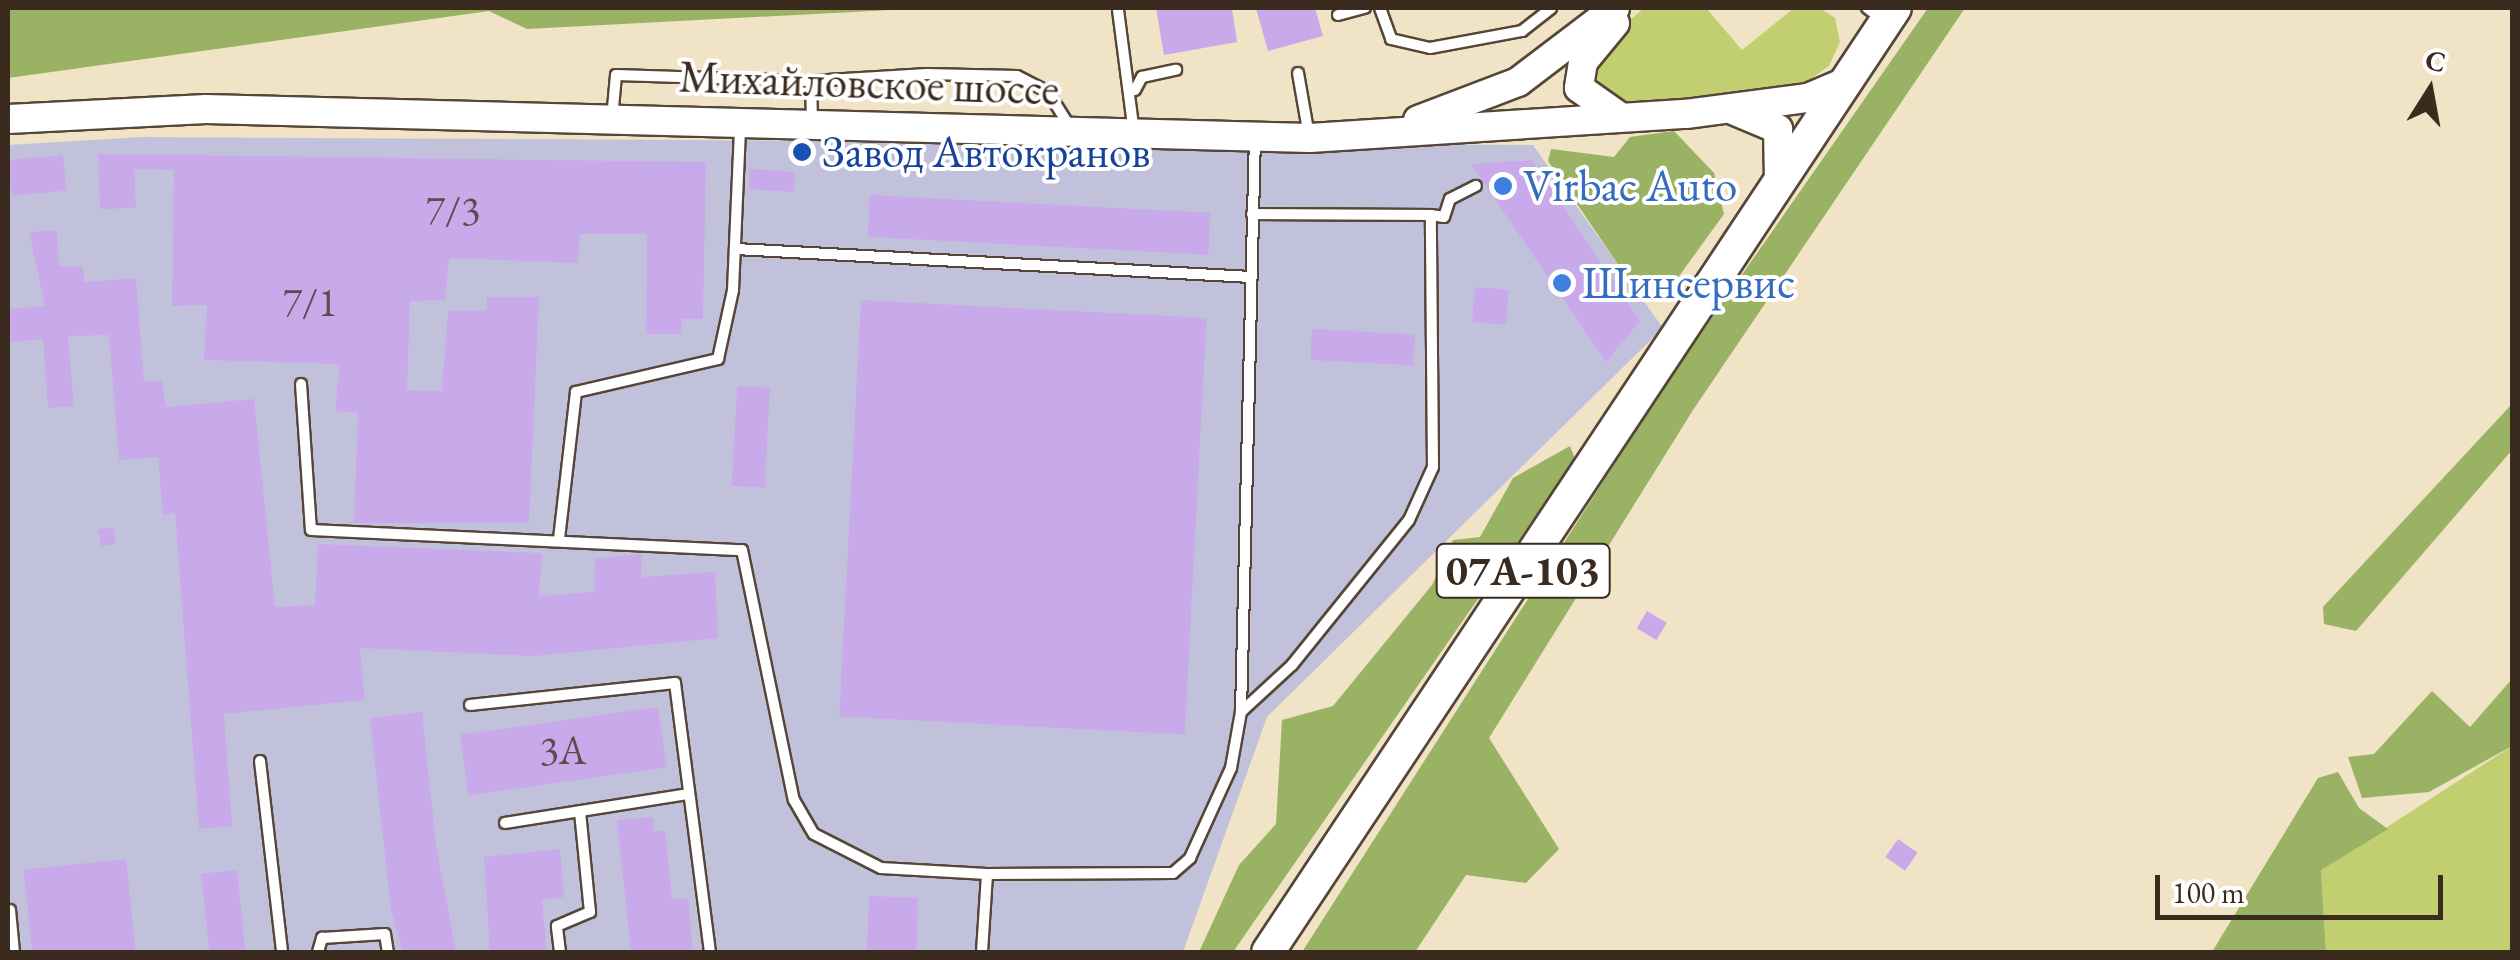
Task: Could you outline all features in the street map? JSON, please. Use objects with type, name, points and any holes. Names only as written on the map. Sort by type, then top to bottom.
[{"type":"main road","points":[[1354,136],[1483,99],[1616,8]]},
{"type":"main road","points":[[1625,117],[1587,99],[1579,74],[1629,8]]},
{"type":"main road","name":"07А-103","points":[[1268,952],[1848,80],[1883,13]]},
{"type":"main road","name":"Михайловское шоссе","points":[[8,119],[206,109],[740,120],[1310,138],[1726,108],[1808,98],[1848,80]]},
{"type":"main road","points":[[1726,108],[1778,129],[1777,188]]},
{"type":"lane","points":[[1338,15],[1364,8]]},
{"type":"lane","points":[[1380,8],[1392,39],[1430,48],[1522,30],[1552,8]]},
{"type":"lane","points":[[1118,10],[1134,91],[1134,134]]},
{"type":"lane","points":[[1134,91],[1142,77],[1176,70]]},
{"type":"lane","points":[[1298,73],[1310,138]]},
{"type":"lane","points":[[612,119],[616,75],[811,80],[1017,76],[1048,92],[1073,132]]},
{"type":"lane","points":[[811,80],[812,122]]},
{"type":"lane","points":[[558,539],[576,392],[718,358],[736,249],[740,120]]},
{"type":"lane","points":[[301,384],[311,530],[742,550],[794,800],[814,834],[882,868],[987,874],[1173,872],[1205,830],[1242,712],[1254,137]]},
{"type":"lane","points":[[1252,214],[1444,217],[1450,199],[1476,186]]},
{"type":"lane","points":[[1242,712],[1292,666],[1428,491],[1432,216]]},
{"type":"lane","points":[[736,249],[1251,276]]},
{"type":"lane","points":[[470,705],[675,683],[710,952]]},
{"type":"lane","points":[[260,761],[282,952]]},
{"type":"lane","points":[[505,823],[689,794]]},
{"type":"lane","points":[[560,952],[557,926],[590,912],[580,812]]},
{"type":"lane","points":[[982,952],[987,874]]},
{"type":"lane","points":[[10,910],[14,952]]},
{"type":"lane","points":[[318,952],[322,938],[385,934],[388,952]]},
{"type":"shaded area","points":[[142,137],[1533,145],[1663,328],[1267,717],[1183,952],[8,952],[8,145]]},
{"type":"green space","points":[[8,8],[929,8],[527,29],[489,11],[8,78]]},
{"type":"green space","points":[[1644,8],[1706,8],[1742,50],[1794,8],[1820,8],[1835,18],[1840,42],[1829,66],[1788,95],[1631,106],[1596,86],[1593,72],[1602,44]]},
{"type":"green space","points":[[1928,8],[1965,8],[1693,410],[1489,738],[1559,849],[1526,883],[1466,875],[1415,952],[1302,952],[1665,385]]},
{"type":"green space","points":[[1674,131],[1714,173],[1724,214],[1664,297],[1642,300],[1548,161],[1551,149],[1614,157],[1630,137]]},
{"type":"green space","points":[[2512,404],[2512,450],[2356,631],[2324,624],[2323,607]]},
{"type":"green space","points":[[1570,446],[1575,459],[1233,952],[1199,952],[1239,865],[1276,824],[1282,720],[1333,706],[1432,585],[1453,540],[1480,537],[1513,478]]},
{"type":"green space","points":[[2512,679],[2512,746],[2429,792],[2362,798],[2348,757],[2374,754],[2432,691],[2470,727]]},
{"type":"green space","points":[[2512,746],[2512,952],[2326,952],[2321,870]]},
{"type":"green space","points":[[2338,772],[2359,808],[2388,829],[2321,870],[2326,952],[2212,952],[2318,778]]},
{"type":"building","points":[[1156,8],[1232,8],[1237,42],[1164,55]]},
{"type":"building","points":[[1256,8],[1315,8],[1323,36],[1268,51]]},
{"type":"building","points":[[98,154],[706,162],[703,319],[682,319],[681,334],[646,334],[647,234],[580,234],[578,263],[449,258],[445,300],[410,301],[407,390],[442,391],[448,311],[487,310],[487,297],[539,297],[529,523],[354,523],[358,413],[335,411],[340,364],[204,360],[207,305],[172,306],[174,170],[134,169],[136,208],[100,209]]},
{"type":"building","points":[[63,155],[66,191],[11,196],[8,160]]},
{"type":"building","points":[[1532,160],[1640,321],[1606,362],[1471,164]]},
{"type":"building","points":[[750,169],[795,172],[793,192],[749,189]]},
{"type":"building","points":[[870,195],[1211,213],[1208,255],[868,237]]},
{"type":"building","points":[[57,230],[59,267],[83,266],[84,282],[136,278],[144,382],[162,380],[166,407],[254,399],[275,607],[315,605],[318,544],[542,553],[539,596],[594,592],[595,559],[642,554],[641,577],[715,572],[718,638],[534,656],[360,648],[365,700],[224,714],[232,826],[199,829],[175,512],[163,515],[158,457],[119,460],[109,335],[68,336],[74,406],[48,408],[43,339],[8,342],[8,309],[45,306],[29,232]]},
{"type":"building","points":[[1475,287],[1509,290],[1506,325],[1472,322]]},
{"type":"building","points":[[861,300],[1207,318],[1185,735],[839,716]]},
{"type":"building","points":[[1312,329],[1415,334],[1413,365],[1310,360]]},
{"type":"building","points":[[737,386],[770,388],[765,488],[732,486]]},
{"type":"building","points":[[113,527],[116,544],[101,546],[98,530]]},
{"type":"building","points":[[1647,611],[1667,623],[1656,640],[1637,628]]},
{"type":"building","points":[[658,707],[666,767],[468,795],[460,735]]},
{"type":"building","points":[[422,712],[436,845],[456,952],[403,952],[391,910],[370,718]]},
{"type":"building","points":[[653,817],[654,832],[665,830],[672,899],[688,898],[693,952],[631,952],[617,820]]},
{"type":"building","points":[[1898,839],[1918,853],[1905,871],[1885,857]]},
{"type":"building","points":[[560,849],[564,897],[542,900],[547,952],[490,952],[484,857]]},
{"type":"building","points":[[126,859],[136,952],[32,952],[24,870]]},
{"type":"building","points":[[237,870],[246,952],[209,952],[201,874]]},
{"type":"building","points":[[869,896],[918,898],[916,952],[867,952]]},
{"type":"place","name":"Завод Автокранов","points":[[802,152]]},
{"type":"place","name":"Virbac Auto","points":[[1503,186]]},
{"type":"place","name":"Шинсервис","points":[[1562,283]]}]
